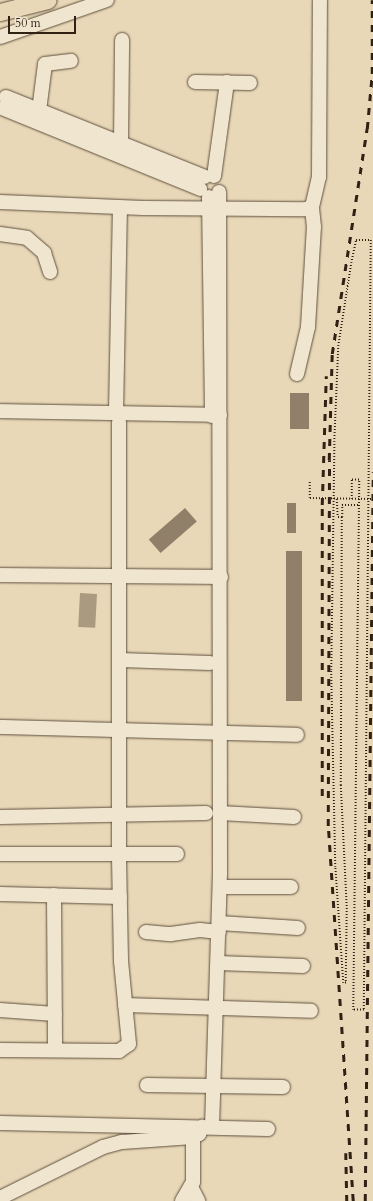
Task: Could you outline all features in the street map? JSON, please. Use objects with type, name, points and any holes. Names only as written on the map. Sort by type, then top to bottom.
[{"type":"main road","points":[[0,12],[47,0]]},
{"type":"street","points":[[0,6],[22,0]]},
{"type":"street","points":[[0,37],[107,0]]},
{"type":"street","points":[[298,374],[308,327],[314,227],[312,207],[319,177],[320,0]]},
{"type":"street","points":[[121,143],[122,40]]},
{"type":"street","points":[[39,111],[45,64],[71,61]]},
{"type":"street","points":[[195,82],[250,82]]},
{"type":"street","points":[[182,1201],[191,1187],[202,1130],[215,1086],[220,886],[213,813],[220,734],[221,577],[211,192],[227,82]]},
{"type":"street","points":[[2,101],[211,192],[306,209],[312,207]]},
{"type":"street","points":[[2,101],[39,111],[121,143],[211,192]]},
{"type":"street","points":[[0,202],[120,208],[211,192]]},
{"type":"street","points":[[0,1050],[124,1050],[129,1044],[125,1005],[119,856],[121,576],[118,418],[120,208]]},
{"type":"street","points":[[0,221],[0,235],[27,238],[44,253],[50,272]]},
{"type":"street","points":[[0,416],[216,420]]},
{"type":"street","points":[[0,575],[221,577]]},
{"type":"street","points":[[120,660],[210,663]]},
{"type":"street","points":[[0,728],[298,735]]},
{"type":"street","points":[[0,817],[119,816],[213,813],[294,817]]},
{"type":"street","points":[[0,854],[119,856],[177,854]]},
{"type":"street","points":[[220,886],[291,887]]},
{"type":"street","points":[[0,894],[120,897]]},
{"type":"street","points":[[54,895],[55,1050]]},
{"type":"street","points":[[146,932],[219,927],[298,928]]},
{"type":"street","points":[[218,963],[303,966]]},
{"type":"street","points":[[125,1005],[217,1006],[311,1011]]},
{"type":"street","points":[[0,1010],[55,1014]]},
{"type":"street","points":[[147,1085],[283,1087]]},
{"type":"street","points":[[0,1123],[202,1130],[268,1129]]},
{"type":"street","points":[[0,1198],[108,1145],[202,1130]]},
{"type":"street","points":[[191,1187],[198,1201]]},
{"type":"path","points":[[352,498],[352,480],[359,480],[353,1010],[364,1010],[372,240],[356,240],[351,263],[338,346],[334,442],[331,670],[334,859],[343,983],[346,983],[347,908],[341,785],[342,505],[358,505]]},
{"type":"path","points":[[310,482],[310,498],[373,499]]},
{"type":"path","points":[[338,499],[338,517],[342,517]]},
{"type":"shaded area","points":[[80,593],[97,594],[95,628],[78,627]]},
{"type":"building","points":[[290,393],[309,393],[309,429],[290,429]]},
{"type":"building","points":[[287,503],[296,503],[296,533],[287,533]]},
{"type":"building","points":[[185,508],[197,522],[161,553],[149,539]]},
{"type":"building","points":[[286,551],[302,551],[302,701],[286,701]]},
{"type":"railway","points":[[353,1201],[328,826],[329,460],[332,354],[367,129],[372,74],[372,0]]},
{"type":"railway","points":[[322,796],[322,505],[326,376]]},
{"type":"railway","points":[[365,1201],[373,472]]},
{"type":"railway","points":[[346,1153],[347,1201]]}]
